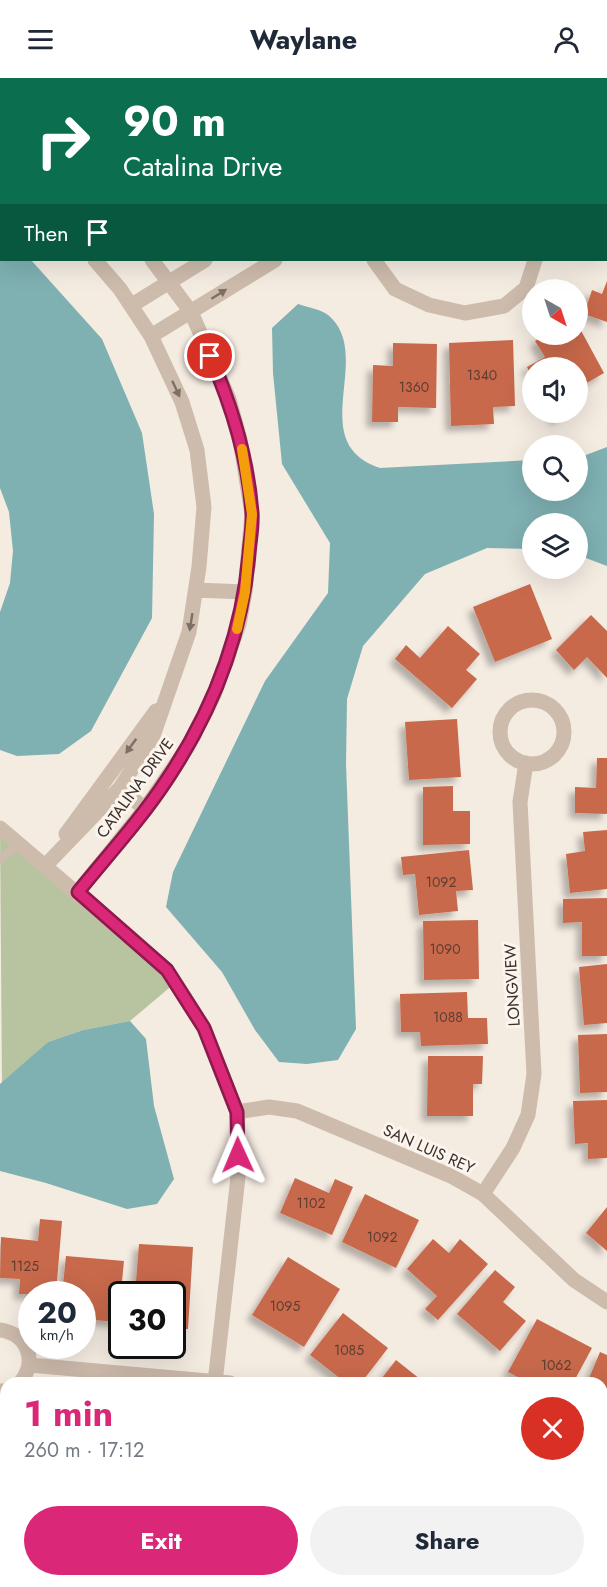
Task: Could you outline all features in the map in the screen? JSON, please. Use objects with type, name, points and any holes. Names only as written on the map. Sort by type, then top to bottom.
[{"type":"street","name":"CATALINA DRIVE","points":[[46,865],[120,788],[153,736],[189,632],[196,590],[204,507],[196,450],[182,402],[151,336],[132,306],[96,261]]},
{"type":"street","name":"CATALINA DRIVE","points":[[78,892],[146,809],[187,748],[214,695],[238,624],[245,592],[252,514],[240,440],[229,399],[191,312],[154,261]]},
{"type":"street","points":[[132,306],[203,261]]},
{"type":"street","points":[[151,336],[273,261]]},
{"type":"street","points":[[375,261],[394,289],[429,305],[465,313],[504,306],[526,288],[535,261]]},
{"type":"street","points":[[196,590],[245,592]]},
{"type":"street","name":"CATALINA DRIVE","points":[[46,865],[92,796],[114,770],[165,699]]},
{"type":"street","points":[[539,701],[556,710],[564,728],[564,738],[554,755],[546,761],[526,763],[517,760],[503,746],[501,726],[505,717],[519,703],[539,701]]},
{"type":"street","name":"LONGVIEW","points":[[483,1194],[513,1148],[528,1115],[534,1074],[520,802],[526,763]]},
{"type":"street","points":[[120,788],[146,809]]},
{"type":"street","points":[[0,828],[167,970],[204,1028],[237,1112],[238,1177],[220,1377]]},
{"type":"street","name":"SAN LUIS REY","points":[[237,1112],[269,1107],[297,1111],[451,1176],[483,1194],[574,1280],[607,1302]]},
{"type":"street","points":[[0,1330],[18,1336],[26,1344],[30,1365],[23,1377]]},
{"type":"street","points":[[30,1365],[164,1377]]},
{"type":"lane","points":[[0,859],[20,844]]},
{"type":"green space","points":[[0,828],[175,983],[130,1021],[83,1030],[48,1042],[2,1084]]},
{"type":"water","points":[[0,261],[32,261],[102,339],[142,433],[154,514],[152,618],[91,731],[59,754],[17,756],[0,750],[0,612],[10,583],[13,551],[9,512],[0,488]]},
{"type":"water","points":[[298,304],[328,315],[341,332],[346,352],[342,419],[346,439],[358,456],[380,468],[522,461],[522,501],[588,501],[588,454],[607,447],[607,566],[588,559],[588,513],[522,513],[522,549],[487,548],[425,574],[363,646],[347,699],[346,764],[356,1029],[338,1060],[307,1064],[279,1062],[255,1030],[222,972],[166,907],[173,872],[265,681],[328,593],[330,543],[282,464],[273,373],[272,328]]},
{"type":"water","points":[[130,1021],[146,1039],[154,1106],[174,1179],[157,1204],[127,1209],[0,1171],[0,1084],[48,1042],[83,1030]]},
{"type":"building","points":[[607,281],[607,322],[588,315],[588,302],[592,290],[602,294]]},
{"type":"building","points":[[513,340],[515,406],[493,407],[494,424],[451,426],[449,343]]},
{"type":"building","points":[[393,343],[437,344],[436,408],[398,407],[398,422],[372,422],[373,365],[393,366]]},
{"type":"building","points":[[588,343],[604,373],[588,382],[588,357],[545,357],[538,345]]},
{"type":"building","points":[[530,584],[552,639],[495,662],[473,607]]},
{"type":"building","points":[[591,615],[607,631],[607,678],[587,657],[574,670],[556,650]]},
{"type":"building","points":[[448,626],[480,654],[466,670],[477,679],[452,708],[395,659],[406,645],[420,658]]},
{"type":"building","points":[[457,719],[461,777],[409,780],[405,722]]},
{"type":"building","points":[[597,758],[607,758],[607,814],[575,813],[575,787],[596,788]]},
{"type":"building","points":[[453,786],[453,811],[470,811],[470,844],[423,845],[423,787]]},
{"type":"building","points":[[607,830],[607,889],[570,893],[566,854],[585,851],[583,832]]},
{"type":"building","points":[[469,850],[473,890],[456,891],[458,911],[419,915],[415,874],[403,875],[401,857]]},
{"type":"building","points":[[607,898],[607,956],[582,956],[582,922],[563,923],[563,899]]},
{"type":"building","points":[[478,920],[479,979],[424,980],[423,921]]},
{"type":"building","points":[[607,964],[607,1023],[584,1025],[579,967]]},
{"type":"building","points":[[467,992],[468,1018],[487,1018],[488,1044],[421,1046],[420,1032],[401,1032],[400,994]]},
{"type":"building","points":[[607,1034],[607,1092],[580,1093],[578,1035]]},
{"type":"building","points":[[428,1056],[483,1056],[482,1084],[473,1084],[473,1116],[427,1116]]},
{"type":"building","points":[[607,1100],[607,1158],[588,1159],[588,1143],[575,1144],[573,1101]]},
{"type":"building","points":[[295,1178],[329,1193],[335,1179],[353,1187],[332,1235],[280,1213]]},
{"type":"building","points":[[365,1194],[419,1220],[396,1268],[342,1242]]},
{"type":"building","points":[[607,1207],[607,1251],[586,1233]]},
{"type":"building","points":[[40,1219],[62,1221],[57,1281],[20,1281],[20,1279],[0,1278],[1,1237],[38,1241]]},
{"type":"building","points":[[433,1239],[449,1253],[460,1239],[488,1264],[438,1320],[425,1309],[437,1296],[407,1269]]},
{"type":"building","points":[[139,1244],[193,1247],[188,1329],[186,1329],[186,1281],[136,1281]]},
{"type":"building","points":[[66,1256],[124,1261],[122,1281],[108,1281],[108,1321],[96,1320],[96,1281],[63,1281]]},
{"type":"building","points":[[288,1257],[340,1289],[304,1347],[252,1315]]},
{"type":"building","points":[[495,1270],[515,1287],[503,1302],[526,1321],[500,1351],[457,1314]]},
{"type":"building","points":[[343,1313],[388,1348],[366,1377],[338,1377],[310,1355]]},
{"type":"building","points":[[537,1319],[592,1348],[576,1377],[518,1377],[508,1372]]},
{"type":"building","points":[[600,1352],[607,1355],[607,1377],[590,1377]]},
{"type":"building","points":[[396,1360],[417,1377],[383,1377]]},
{"type":"slow traffic","points":[[237,629],[245,592],[252,514],[242,449]]},
{"type":"route","points":[[210,356],[229,399],[240,440],[252,514],[245,592],[238,624],[214,695],[187,748],[135,824],[78,892],[167,970],[204,1028],[237,1112],[238,1155]]}]
